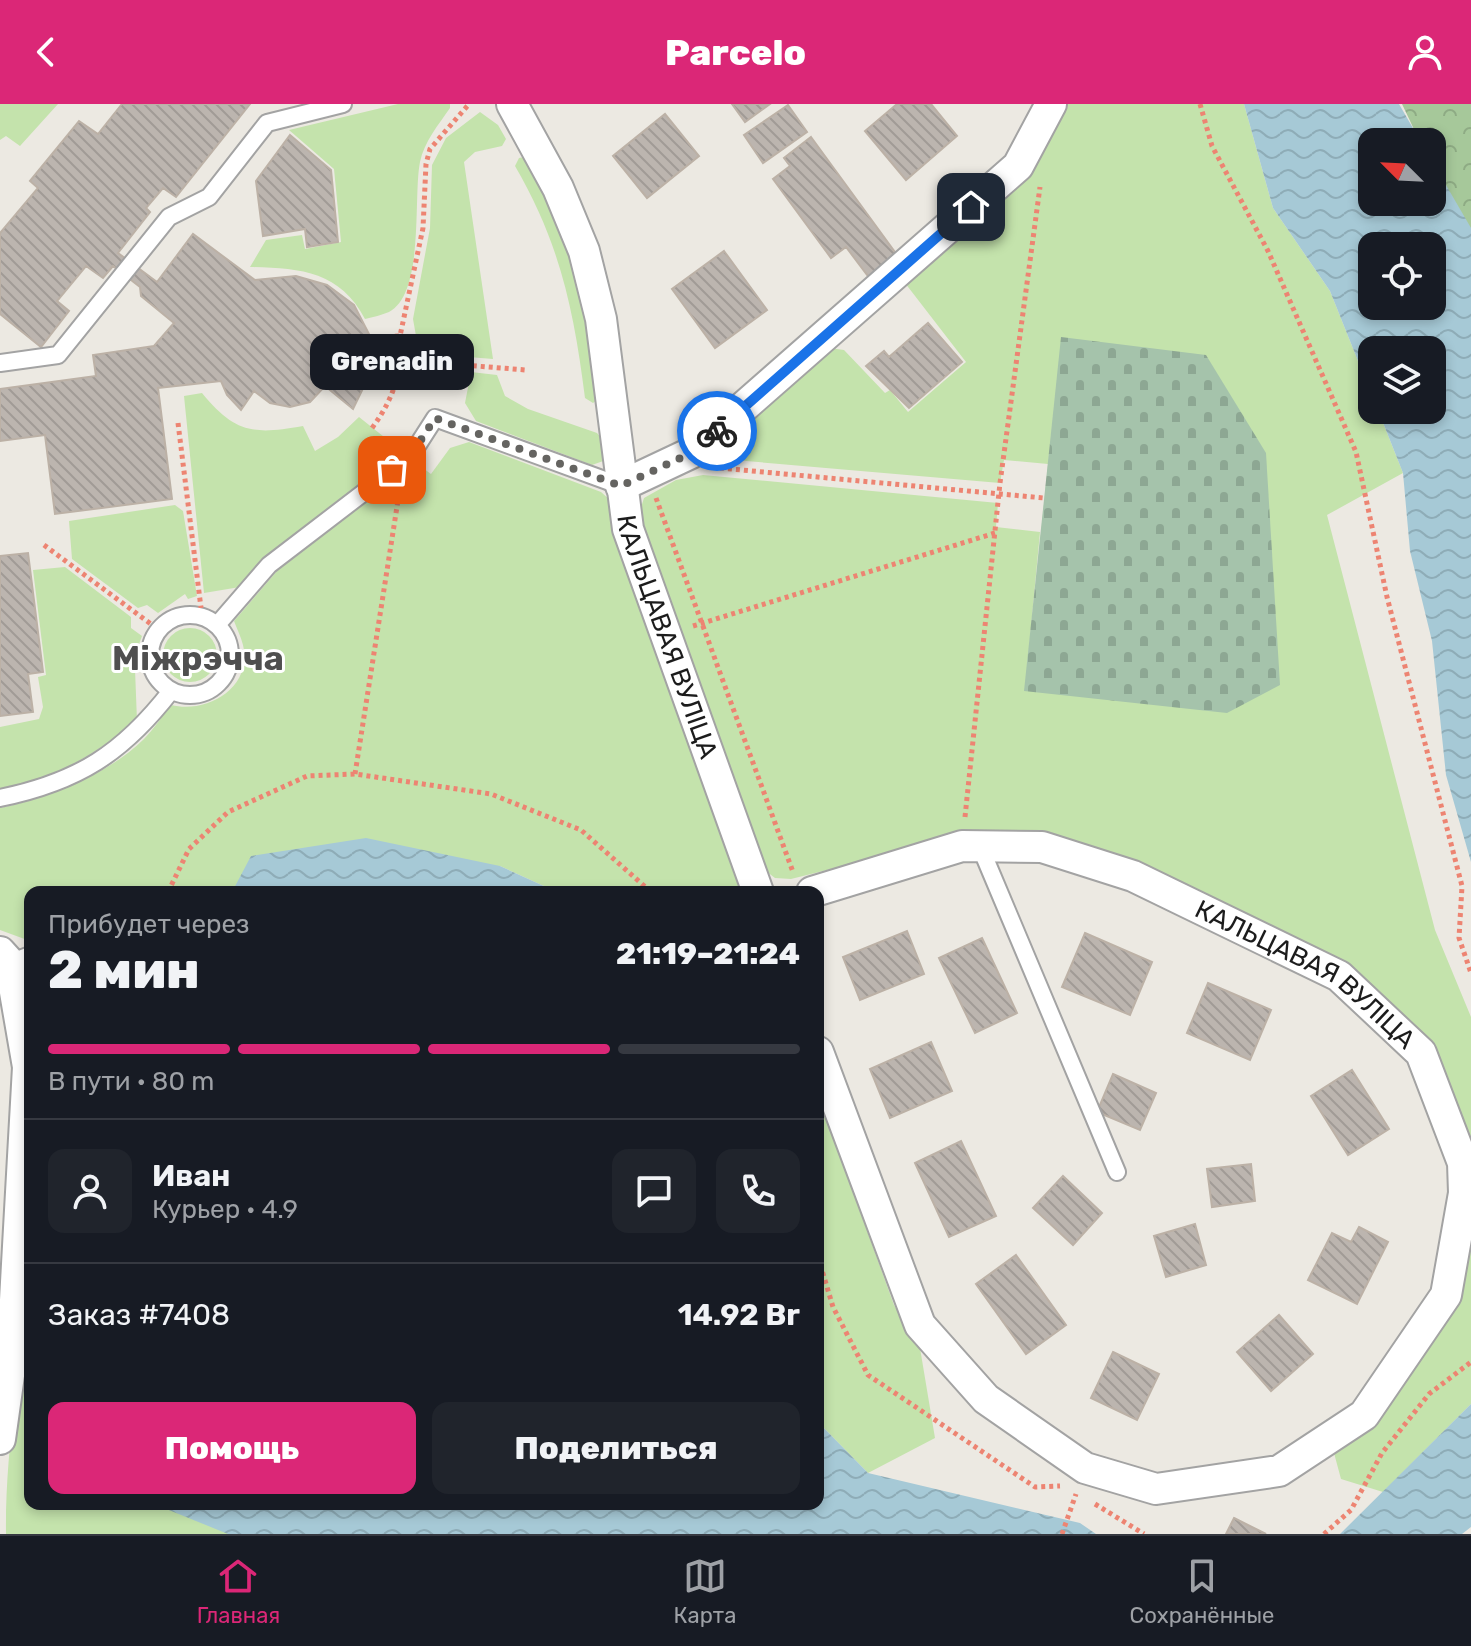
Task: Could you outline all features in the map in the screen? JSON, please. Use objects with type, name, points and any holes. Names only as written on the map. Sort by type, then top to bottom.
[{"type":"street","name":"КАЛЬЦАВАЯ ВУЛІЦА","points":[[512,104],[558,188],[584,251],[634,480],[628,529],[756,886]]},
{"type":"street","points":[[634,480],[691,453],[1018,166],[1051,104]]},
{"type":"street","name":"КАЛЬЦАВАЯ ВУЛІЦА","points":[[803,884],[970,845],[1042,847],[1133,876],[1339,976],[1421,1053],[1463,1163],[1464,1193],[1446,1295],[1364,1415],[1279,1471],[1156,1489],[1085,1468],[986,1399],[920,1325],[824,1068]]},
{"type":"street","points":[[13,956],[24,1037]]},
{"type":"street","points":[[0,1439],[24,1119]]},
{"type":"lane","points":[[0,363],[58,355],[169,217],[209,197],[267,123],[343,104]]},
{"type":"lane","points":[[217,625],[269,565],[410,457],[435,418],[634,480]]},
{"type":"lane","points":[[185,616],[201,617],[217,625],[230,651],[228,667],[221,680],[209,691],[194,695],[171,691],[157,678],[150,660],[151,644],[159,630],[170,620],[185,616]]},
{"type":"lane","points":[[0,798],[74,775],[109,755],[141,730],[171,691]]},
{"type":"lane","points":[[970,845],[1117,1172]]},
{"type":"path","points":[[372,428],[388,407],[401,360],[400,336],[423,228],[426,164],[430,149],[469,104]]},
{"type":"path","points":[[1200,104],[1212,146],[1268,251],[1356,452],[1387,597],[1462,886],[1459,938],[1471,973]]},
{"type":"path","points":[[970,845],[999,493],[1040,182]]},
{"type":"path","points":[[371,338],[400,336]]},
{"type":"path","points":[[401,360],[526,370]]},
{"type":"path","points":[[178,423],[201,617]]},
{"type":"path","points":[[691,453],[713,467],[1044,498]]},
{"type":"path","points":[[355,774],[401,482],[392,470]]},
{"type":"path","points":[[634,480],[704,622],[803,884]]},
{"type":"path","points":[[666,634],[995,533]]},
{"type":"path","points":[[44,545],[159,630]]},
{"type":"path","points":[[171,886],[189,849],[228,812],[307,776],[355,774],[491,794],[581,830],[644,886]]},
{"type":"path","points":[[824,1277],[833,1307],[868,1375],[1035,1487],[1065,1485]]},
{"type":"path","points":[[1324,1534],[1351,1510],[1382,1453],[1429,1394],[1471,1362]]},
{"type":"path","points":[[1089,1500],[1144,1534]]},
{"type":"path","points":[[1062,1534],[1066,1515]]},
{"type":"green space","points":[[0,104],[58,104],[20,146],[6,136],[0,140]]},
{"type":"green space","points":[[398,104],[450,104],[428,140],[420,162],[413,265],[400,301],[389,312],[365,319],[343,291],[316,275],[250,267],[266,240],[302,235],[305,249],[341,242],[334,169],[289,130]]},
{"type":"green space","points":[[1058,104],[1244,104],[1273,208],[1330,291],[1358,361],[1358,424],[1384,424],[1403,473],[1327,515],[1435,930],[1471,1017],[1471,1160],[1431,1048],[1386,999],[1343,967],[1137,869],[963,836],[791,879],[775,878],[762,868],[636,523],[644,498],[676,480],[703,475],[998,503],[996,527],[1040,532],[1025,691],[1061,337],[1048,464],[1004,460],[1000,483],[723,459],[716,447],[829,348],[844,350],[885,393],[890,390],[908,412],[966,362],[905,283]]},
{"type":"green space","points":[[1402,104],[1471,104],[1471,253],[1446,199],[1446,128],[1413,128]]},
{"type":"green space","points":[[480,112],[498,125],[506,139],[502,146],[475,152],[464,162],[493,359],[419,353],[413,319],[430,228],[432,165],[446,138]]},
{"type":"green space","points":[[524,157],[544,186],[577,278],[594,374],[597,400],[593,403],[585,398],[570,307],[554,250],[515,166],[519,158]]},
{"type":"green space","points":[[1061,337],[1206,355],[1266,453],[1280,685],[1227,713],[1024,691]]},
{"type":"green space","points":[[471,372],[497,375],[505,396],[528,409],[597,433],[603,440],[606,460],[592,465],[476,421],[465,403]]},
{"type":"green space","points":[[202,393],[225,416],[246,428],[271,430],[303,426],[315,451],[338,437],[359,417],[403,452],[266,557],[240,587],[204,593],[184,396]]},
{"type":"green space","points":[[469,442],[601,492],[610,500],[743,886],[544,886],[500,866],[443,886],[24,886],[24,939],[0,930],[0,808],[57,791],[113,764],[144,739],[171,705],[199,705],[224,694],[241,674],[244,660],[243,645],[234,621],[277,571],[416,463],[431,474],[450,448]]},
{"type":"green space","points":[[175,505],[183,511],[197,596],[188,599],[185,594],[158,613],[147,605],[138,608],[72,559],[69,521]]},
{"type":"green space","points":[[65,567],[131,617],[131,628],[142,636],[130,668],[135,669],[137,721],[73,764],[39,779],[0,790],[0,727],[39,719],[43,707],[38,677],[46,675],[33,570]]},
{"type":"green space","points":[[190,628],[209,636],[217,655],[209,674],[190,682],[171,674],[163,655],[171,636]]},
{"type":"green space","points":[[824,1112],[894,1305],[920,1348],[935,1438],[868,1473],[824,1428]]},
{"type":"green space","points":[[1471,1202],[1471,1404],[1383,1492],[1341,1479],[1334,1453],[1378,1407],[1456,1295]]},
{"type":"green space","points":[[24,1319],[24,1510],[232,1510],[234,1534],[6,1534],[12,1430]]},
{"type":"water","points":[[1244,104],[1399,104],[1413,128],[1358,128],[1358,216],[1446,216],[1446,185],[1471,228],[1471,862],[1446,775],[1432,641],[1410,551],[1403,473],[1384,424],[1446,424],[1446,336],[1358,336],[1358,361],[1330,291],[1273,208]]},
{"type":"water","points":[[366,838],[500,866],[544,886],[235,886],[251,856]]},
{"type":"water","points":[[1471,1404],[1471,1527],[1462,1534],[1340,1534]]},
{"type":"water","points":[[824,1428],[868,1473],[1080,1523],[1096,1534],[228,1534],[169,1510],[824,1510]]},
{"type":"building","points":[[122,104],[250,104],[176,197],[163,188],[146,208],[150,212],[118,253],[157,282],[193,234],[255,280],[296,276],[327,285],[354,305],[371,338],[369,376],[353,409],[325,386],[310,402],[290,407],[270,403],[254,391],[241,410],[227,395],[221,381],[158,388],[172,499],[55,514],[45,435],[0,441],[0,389],[96,376],[93,355],[154,346],[174,323],[141,296],[140,287],[113,266],[103,278],[86,266],[57,301],[69,311],[41,347],[0,314],[0,233],[38,188],[30,181],[79,121],[98,134]]},
{"type":"building","points":[[732,104],[770,104],[745,122]]},
{"type":"building","points":[[897,104],[931,104],[957,136],[906,180],[865,131]]},
{"type":"building","points":[[788,105],[807,132],[763,163],[744,135]]},
{"type":"building","points":[[665,114],[699,156],[647,198],[613,156]]},
{"type":"building","points":[[290,135],[331,170],[338,242],[307,247],[305,229],[263,236],[256,181]]},
{"type":"building","points":[[811,137],[900,259],[871,280],[846,247],[831,258],[773,179],[790,166],[784,158]]},
{"type":"building","points":[[724,251],[767,310],[715,348],[672,289]]},
{"type":"building","points":[[928,323],[962,362],[909,408],[866,366],[884,351],[889,357]]},
{"type":"building","points":[[28,553],[43,672],[28,674],[33,712],[0,716],[0,556]]},
{"type":"building","points":[[907,931],[924,974],[860,1000],[843,957]]},
{"type":"building","points":[[1085,933],[1152,962],[1130,1015],[1062,987]]},
{"type":"building","points":[[982,938],[1017,1013],[975,1033],[939,958]]},
{"type":"building","points":[[1208,983],[1271,1010],[1250,1060],[1187,1033]]},
{"type":"building","points":[[931,1042],[952,1091],[890,1118],[870,1069]]},
{"type":"building","points":[[1352,1070],[1389,1129],[1348,1155],[1311,1096]]},
{"type":"building","points":[[1113,1074],[1156,1093],[1140,1130],[1097,1112]]},
{"type":"building","points":[[961,1141],[996,1216],[949,1237],[915,1163]]},
{"type":"building","points":[[1251,1164],[1255,1201],[1212,1207],[1207,1169]]},
{"type":"building","points":[[1063,1176],[1102,1213],[1073,1245],[1033,1208]]},
{"type":"building","points":[[1195,1224],[1206,1265],[1166,1277],[1154,1236]]},
{"type":"building","points":[[1359,1227],[1388,1242],[1357,1304],[1308,1280],[1332,1233],[1351,1242]]},
{"type":"building","points":[[1016,1255],[1066,1325],[1026,1354],[976,1284]]},
{"type":"building","points":[[1279,1315],[1313,1354],[1271,1391],[1237,1352]]},
{"type":"building","points":[[1113,1352],[1159,1374],[1137,1420],[1091,1398]]},
{"type":"building","points":[[1234,1518],[1266,1534],[1226,1534]]},
{"type":"way so far","points":[[392,470],[410,457],[435,418],[621,486],[691,453],[717,431]]},
{"type":"place","name":"Grenadin","points":[[392,470]]},
{"type":"district","name":"Міжрэчча","points":[[198,658]]},
{"type":"route","points":[[717,431],[971,207]]}]
